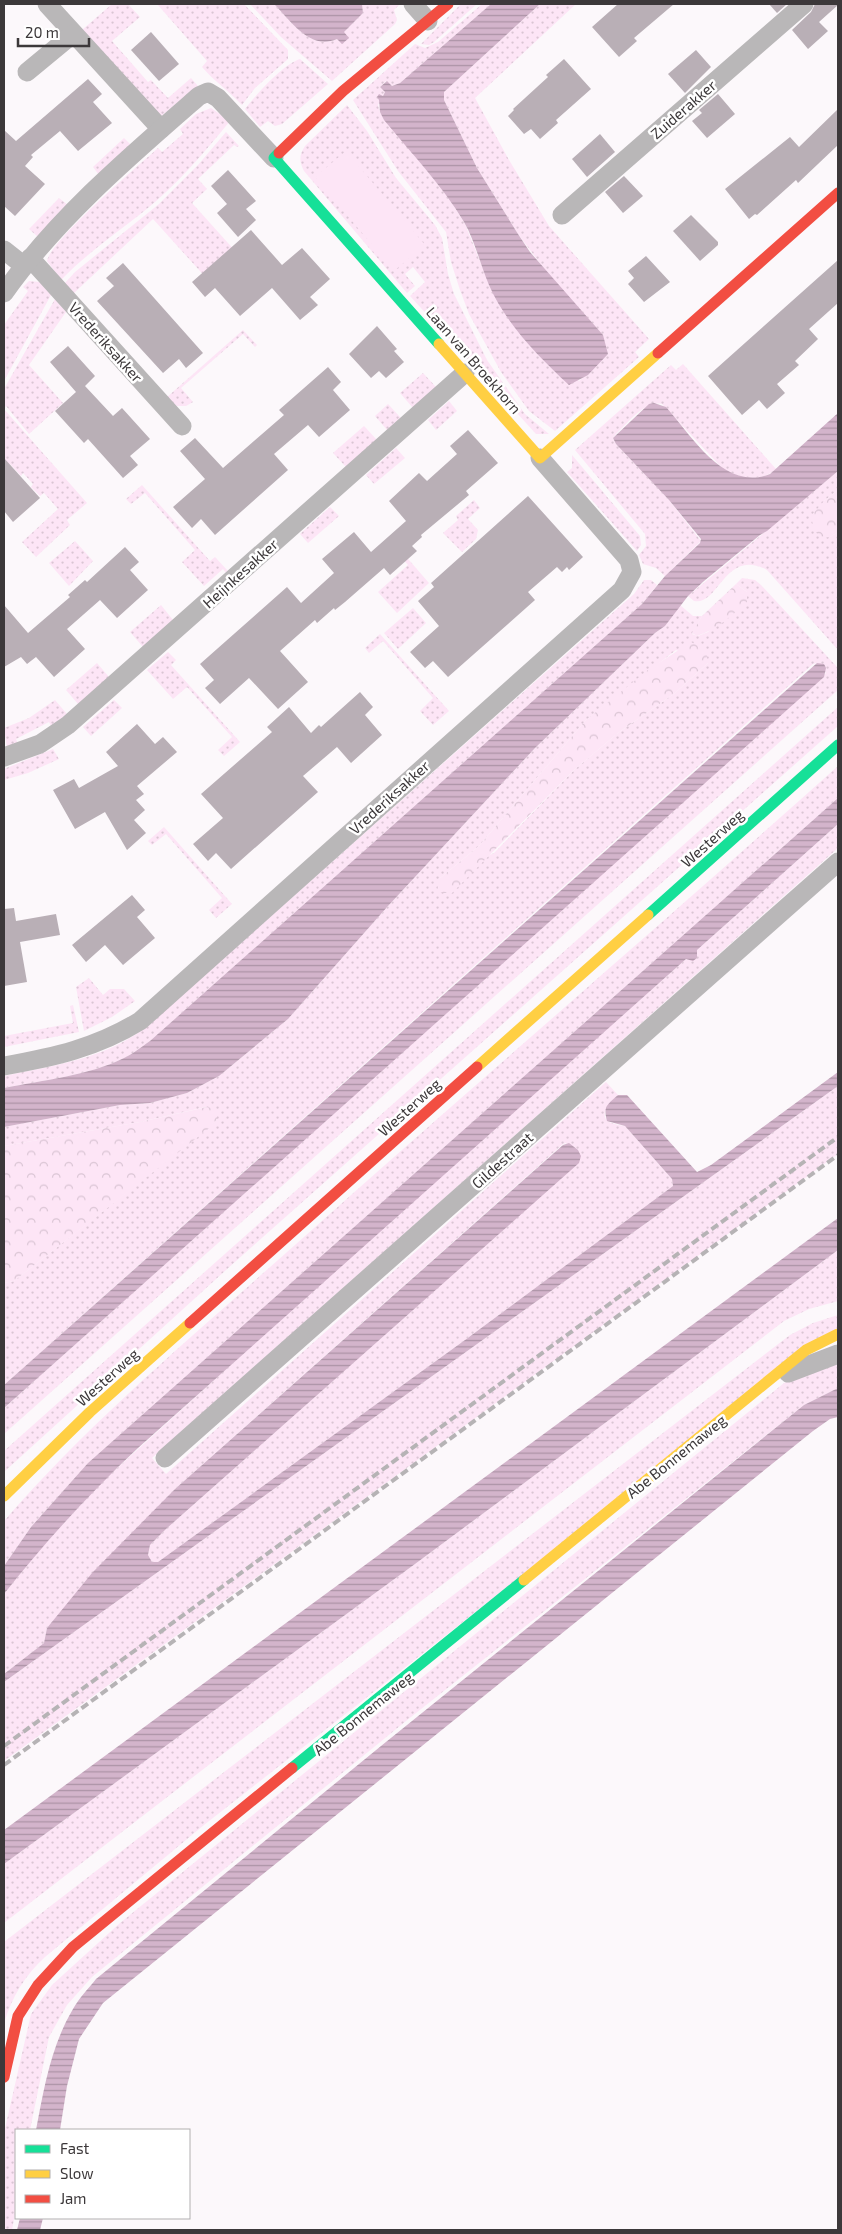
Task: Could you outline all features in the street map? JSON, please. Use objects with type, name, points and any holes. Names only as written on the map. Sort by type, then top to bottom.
[{"type":"street","points":[[47,4],[72,34],[161,129]]},
{"type":"street","points":[[413,4],[428,21]]},
{"type":"street","points":[[4,293],[27,262],[95,191],[199,96],[208,92],[218,98],[274,158],[343,91],[448,4]]},
{"type":"street","name":"Zuiderakker","points":[[562,215],[804,4]]},
{"type":"street","points":[[27,72],[72,34]]},
{"type":"street","name":"Laan van Broekhorn","points":[[274,158],[540,458]]},
{"type":"street","points":[[540,458],[838,193]]},
{"type":"street","name":"Vrederiksakker","points":[[4,250],[27,262],[182,426]]},
{"type":"street","name":"Heijnkesakker","points":[[4,757],[40,744],[68,726],[465,372]]},
{"type":"street","name":"Vrederiksakker","points":[[4,1066],[86,1048],[115,1036],[140,1021],[622,590],[632,572],[630,560],[540,458]]},
{"type":"street","name":"Westerweg","points":[[4,1496],[90,1412],[838,745]]},
{"type":"street","name":"Gildestraat","points":[[165,1458],[838,862]]},
{"type":"street","name":"Abe Bonnemaweg","points":[[4,2077],[18,2016],[38,1984],[73,1947],[806,1350],[838,1334]]},
{"type":"street","name":"Abe Bonnemaweg","points":[[769,1381],[838,1354]]},
{"type":"green space","points":[[112,4],[128,4],[140,17],[112,41],[148,82],[151,80],[168,98],[191,78],[198,86],[160,117],[82,30]]},
{"type":"green space","points":[[157,4],[244,4],[288,50],[288,59],[255,88],[242,105],[202,67],[207,61]]},
{"type":"green space","points":[[250,4],[274,4],[294,26],[310,38],[327,42],[337,39],[363,13],[362,4],[399,5],[394,10],[397,20],[395,24],[332,81],[281,37]]},
{"type":"green space","points":[[461,4],[477,4],[434,42],[429,45],[421,44]]},
{"type":"green space","points":[[482,4],[491,4],[400,83],[392,86],[386,81],[380,87],[385,92],[378,105],[380,112],[449,198],[465,224],[490,286],[579,381],[608,354],[518,234],[477,168],[444,100],[444,92],[540,4],[576,4],[475,98],[509,160],[549,226],[649,339],[635,352],[639,357],[555,431],[529,411],[501,372],[469,314],[451,262],[446,232],[398,171],[353,100],[415,44],[425,48],[438,42]]},
{"type":"green space","points":[[300,59],[328,84],[282,124],[275,126],[268,121],[260,127],[245,109],[278,74]]},
{"type":"green space","points":[[347,105],[367,131],[396,178],[435,225],[442,238],[448,274],[454,294],[487,360],[525,414],[549,434],[536,434],[410,296],[425,282],[413,267],[405,274],[415,286],[407,293],[304,171],[300,158],[305,146]]},
{"type":"green space","points":[[211,108],[230,121],[200,157],[155,202],[91,253],[61,280],[47,261],[63,237],[96,203],[158,148],[162,152],[183,134],[180,129],[196,114]]},
{"type":"green space","points":[[226,132],[239,146],[234,145],[198,179],[207,189],[192,203],[237,253],[218,291],[153,219],[73,294],[64,284],[75,272],[159,204],[198,165]]},
{"type":"green space","points":[[124,138],[132,146],[99,175],[93,167]]},
{"type":"green space","points":[[346,151],[425,245],[394,271],[315,177]]},
{"type":"green space","points":[[59,198],[68,205],[38,237],[29,229]]},
{"type":"green space","points":[[29,281],[40,282],[51,295],[4,381],[4,325],[28,291],[23,287]]},
{"type":"green space","points":[[55,299],[66,312],[29,365],[63,403],[29,434],[6,406],[4,409],[4,389]]},
{"type":"green space","points":[[243,330],[257,345],[255,347],[243,334],[181,388],[193,402],[186,406],[177,406],[166,398]]},
{"type":"green space","points":[[683,364],[776,469],[757,478],[744,477],[724,470],[662,404],[649,405],[631,419],[613,438],[616,444],[669,500],[701,541],[665,576],[656,568],[643,564],[639,555],[646,546],[645,534],[575,450],[671,365],[676,370]]},
{"type":"green space","points":[[423,373],[436,387],[413,408],[400,393]]},
{"type":"green space","points":[[449,401],[457,411],[436,430],[428,420]]},
{"type":"green space","points":[[388,404],[401,418],[387,430],[375,416]]},
{"type":"green space","points":[[4,409],[87,503],[67,520],[70,525],[36,557],[22,542],[58,509],[44,493],[40,496],[31,487],[33,484],[23,473],[21,476],[10,464],[4,469]]},
{"type":"green space","points":[[364,426],[377,440],[346,467],[333,453]]},
{"type":"green space","points":[[396,448],[405,458],[374,484],[366,475]]},
{"type":"green space","points":[[572,455],[640,536],[641,545],[637,551],[567,472],[572,468]]},
{"type":"green space","points":[[838,471],[838,490],[824,501],[830,537],[838,532],[838,650],[767,570],[753,565],[741,566],[732,571],[703,600],[694,601],[688,596]]},
{"type":"green space","points":[[142,485],[210,561],[215,557],[228,571],[226,573],[223,569],[204,586],[182,562],[195,550],[145,493],[131,504],[126,499]]},
{"type":"green space","points":[[838,490],[838,532],[830,537],[821,538],[814,530],[811,516],[824,501]]},
{"type":"green space","points":[[474,500],[480,508],[468,519],[478,530],[476,539],[462,552],[443,533],[458,520],[456,516]]},
{"type":"green space","points":[[330,507],[339,516],[308,543],[300,534]]},
{"type":"green space","points":[[389,537],[429,583],[397,613],[378,592],[408,565],[386,540]]},
{"type":"green space","points":[[75,541],[93,561],[69,586],[49,563]]},
{"type":"green space","points":[[742,578],[755,580],[761,585],[838,668],[838,690],[4,1434],[4,1408],[826,673],[817,663],[813,664],[4,1385],[4,1283],[14,1281],[211,1126],[217,1119],[206,1107],[140,1122],[4,1146],[4,1127],[120,1105],[150,1103],[187,1093],[219,1076],[288,1019],[388,906],[535,748],[655,633],[665,626],[680,605],[693,616],[702,616],[692,634],[698,636],[708,632],[747,592],[736,584]],"holes":[[[676,650],[708,663],[675,693],[618,733],[574,770],[494,853],[439,879],[479,846],[586,720]]]},
{"type":"green space","points":[[644,580],[651,580],[657,585],[642,604],[150,1041],[127,1056],[95,1069],[65,1077],[4,1088],[4,1076],[94,1055],[111,1048],[144,1029],[634,594]]},
{"type":"green space","points":[[736,584],[747,592],[747,602],[724,622],[711,630],[697,636],[692,633],[702,616]]},
{"type":"green space","points":[[161,605],[173,620],[143,647],[130,632]]},
{"type":"green space","points":[[413,608],[426,623],[398,649],[384,633]]},
{"type":"green space","points":[[380,634],[449,711],[433,725],[420,711],[433,698],[383,641],[369,653],[365,648]]},
{"type":"green space","points":[[691,642],[706,650],[708,663],[675,693],[618,733],[574,770],[452,893],[437,893],[439,879],[479,846],[586,720],[648,670]]},
{"type":"green space","points":[[168,652],[176,660],[171,665],[240,742],[224,756],[218,750],[232,737],[187,687],[173,699],[147,670]]},
{"type":"green space","points":[[97,663],[109,677],[78,704],[66,690]]},
{"type":"green space","points":[[55,700],[67,714],[51,726],[49,722],[16,739],[18,744],[7,748],[4,728],[29,718]]},
{"type":"green space","points":[[114,700],[122,708],[91,736],[83,727]]},
{"type":"green space","points":[[838,707],[838,726],[226,1270],[4,1472],[4,1451]]},
{"type":"green space","points":[[53,749],[59,759],[28,773],[4,780],[4,769]]},
{"type":"green space","points":[[838,766],[838,798],[88,1463],[31,1527],[4,1566],[4,1521],[74,1446],[111,1410],[149,1374]]},
{"type":"green space","points":[[838,824],[838,848],[152,1458],[166,1474],[606,1082],[618,1095],[605,1111],[606,1119],[625,1126],[672,1179],[673,1186],[465,1340],[158,1562],[152,1562],[148,1555],[150,1545],[166,1529],[578,1163],[566,1143],[563,1144],[175,1489],[47,1628],[44,1643],[4,1674],[4,1594],[36,1553],[102,1482],[364,1244],[686,959],[697,958],[697,950]]},
{"type":"green space","points":[[164,827],[232,904],[216,918],[209,910],[222,898],[166,834],[152,845],[148,841]]},
{"type":"green space","points":[[89,978],[103,995],[110,989],[124,989],[135,1001],[112,1017],[84,1031],[76,987]]},
{"type":"green space","points":[[73,1005],[79,1032],[4,1047],[4,1036],[73,1023],[70,1006]]},
{"type":"green space","points":[[838,1086],[838,1154],[4,1761],[4,1682]]},
{"type":"green space","points":[[207,1107],[217,1112],[217,1119],[212,1126],[14,1281],[4,1283],[4,1146],[140,1122]]},
{"type":"green space","points":[[838,1250],[838,1301],[809,1309],[784,1321],[4,1923],[4,1864],[415,1564]]},
{"type":"green space","points":[[838,1315],[838,1328],[204,1825],[45,1957],[31,1971],[20,1987],[4,2023],[4,1942],[790,1335],[813,1323]]},
{"type":"green space","points":[[838,1360],[838,1388],[804,1405],[406,1721],[92,1977],[67,2005],[49,2037],[30,2129],[15,2129],[15,2214],[12,2230],[4,2230],[4,2133],[31,2014],[52,1985],[120,1923],[784,1383]]},
{"type":"shaded area","points":[[274,4],[362,4],[363,13],[344,32],[349,38],[342,44],[337,39],[327,42],[310,38],[294,26]]},
{"type":"shaded area","points":[[491,4],[540,4],[444,92],[444,100],[477,168],[530,252],[603,335],[608,354],[588,375],[569,385],[524,339],[504,313],[489,285],[464,222],[446,195],[384,120],[380,112],[377,97],[379,94],[383,96],[385,92],[380,87],[387,81],[392,86],[400,83]]},
{"type":"shaded area","points":[[654,403],[666,407],[698,446],[724,468],[738,475],[753,477],[770,474],[838,413],[838,471],[688,596],[665,626],[655,633],[535,748],[388,906],[288,1019],[219,1076],[187,1093],[150,1103],[120,1105],[4,1127],[4,1088],[65,1077],[95,1069],[127,1056],[150,1041],[642,604],[665,576],[700,543],[701,539],[669,500],[616,444],[613,438],[649,404]]},
{"type":"shaded area","points":[[817,663],[824,664],[826,668],[824,677],[4,1408],[4,1385]]},
{"type":"shaded area","points":[[838,798],[838,824],[697,950],[697,958],[693,961],[686,959],[138,1448],[68,1519],[4,1594],[4,1566],[31,1527],[88,1463]]},
{"type":"shaded area","points":[[838,1072],[838,1086],[4,1682],[4,1674],[44,1643],[47,1628],[92,1573],[175,1489],[563,1145],[569,1143],[578,1150],[581,1156],[579,1163],[166,1529],[150,1545],[148,1555],[152,1562],[158,1562],[465,1340],[673,1186],[672,1179],[625,1126],[607,1121],[605,1112],[607,1106],[618,1095],[627,1095],[697,1172],[711,1165]]},
{"type":"shaded area","points":[[838,1218],[838,1250],[415,1564],[4,1864],[4,1830]]},
{"type":"shaded area","points":[[838,1388],[838,1417],[830,1419],[813,1431],[103,2003],[79,2039],[67,2086],[60,2129],[36,2129],[49,2068],[59,2038],[75,2005],[96,1979],[381,1746],[804,1405]]},
{"type":"shaded area","points":[[20,2219],[43,2219],[40,2230],[17,2230]]},
{"type":"building","points":[[618,4],[674,4],[634,38],[637,41],[619,57],[592,27]]},
{"type":"building","points":[[769,4],[787,4],[777,13]]},
{"type":"building","points":[[815,4],[838,5],[819,22],[828,31],[808,49],[792,30],[811,12]]},
{"type":"building","points":[[151,32],[179,64],[159,81],[131,50]]},
{"type":"building","points":[[696,50],[711,67],[685,93],[668,74]]},
{"type":"building","points":[[564,59],[591,89],[556,120],[558,123],[540,139],[531,129],[524,134],[508,116],[513,109],[548,77],[546,75]]},
{"type":"building","points":[[88,79],[102,94],[93,102],[112,123],[78,151],[60,131],[31,155],[33,157],[25,166],[45,184],[15,216],[4,206],[4,130],[16,141]]},
{"type":"building","points":[[718,94],[735,114],[707,138],[692,121],[702,113],[699,110]]},
{"type":"building","points":[[838,109],[838,145],[798,183],[796,180],[757,215],[755,214],[749,219],[725,189],[790,137],[799,147]]},
{"type":"building","points":[[600,134],[615,152],[587,177],[572,159]]},
{"type":"building","points":[[228,170],[256,201],[246,209],[256,220],[238,237],[217,213],[227,204],[211,186]]},
{"type":"building","points":[[624,176],[643,196],[623,213],[605,192]]},
{"type":"building","points":[[691,215],[718,242],[718,245],[700,261],[673,231]]},
{"type":"building","points":[[251,230],[282,265],[302,248],[330,279],[310,297],[318,305],[300,320],[272,288],[240,316],[215,288],[205,297],[192,282]]},
{"type":"building","points":[[646,256],[670,282],[644,302],[628,284],[634,278],[628,271]]},
{"type":"building","points":[[838,260],[838,303],[809,329],[818,339],[795,361],[799,365],[777,384],[785,393],[767,409],[759,400],[742,415],[708,376]]},
{"type":"building","points":[[123,263],[203,353],[186,368],[179,359],[163,373],[97,301],[114,286],[106,278]]},
{"type":"building","points":[[377,326],[397,349],[394,351],[404,362],[386,378],[379,371],[371,378],[349,354]]},
{"type":"building","points":[[68,346],[95,376],[85,386],[113,416],[122,408],[150,439],[130,456],[138,465],[123,478],[88,439],[84,443],[55,411],[76,392],[50,362]]},
{"type":"building","points":[[328,367],[341,382],[333,390],[350,410],[319,437],[308,425],[274,454],[288,470],[215,535],[201,519],[192,528],[173,507],[205,479],[180,451],[195,438],[223,468],[284,415],[279,410]]},
{"type":"building","points":[[468,430],[498,463],[466,491],[469,495],[421,535],[422,537],[412,546],[417,551],[390,575],[384,568],[335,610],[334,608],[317,623],[315,620],[280,651],[308,682],[278,709],[249,678],[220,704],[205,688],[214,680],[200,664],[287,587],[301,603],[334,573],[322,559],[354,532],[371,552],[406,521],[389,501],[419,473],[427,481],[457,454],[450,446]]},
{"type":"building","points":[[4,458],[40,498],[13,522],[4,511]]},
{"type":"building","points":[[528,496],[583,557],[569,570],[567,567],[562,572],[557,567],[528,592],[535,600],[448,677],[433,661],[425,668],[410,652],[439,626],[418,601],[434,587],[431,583]]},
{"type":"building","points":[[125,547],[139,562],[130,570],[148,590],[117,618],[100,600],[67,629],[85,649],[54,677],[36,657],[27,664],[21,657],[4,667],[4,605],[28,633],[70,597],[68,595],[85,580],[87,582]]},
{"type":"building","points":[[360,692],[373,707],[365,715],[382,735],[351,763],[337,747],[303,776],[318,792],[231,869],[216,853],[208,861],[193,844],[223,818],[201,794],[272,732],[267,727],[289,707],[311,733],[319,725],[321,727]]},
{"type":"building","points":[[137,724],[155,744],[163,737],[177,752],[137,786],[144,794],[136,800],[145,810],[134,820],[146,833],[127,850],[105,812],[75,829],[53,790],[74,779],[79,788],[118,766],[106,752]]},
{"type":"building","points":[[132,895],[145,910],[137,917],[155,938],[123,965],[105,945],[86,962],[72,945]]},
{"type":"building","points":[[14,908],[16,921],[56,914],[60,935],[20,942],[27,982],[4,986],[4,909]]},
{"type":"railway","points":[[4,1746],[838,1137]]},
{"type":"railway","points":[[4,1765],[838,1155]]},
{"type":"traffic: fast","points":[[279,153],[274,158],[439,344]]},
{"type":"traffic: fast","points":[[648,915],[838,745]]},
{"type":"traffic: fast","points":[[292,1768],[524,1580]]},
{"type":"traffic: slow","points":[[439,344],[540,458],[658,353]]},
{"type":"traffic: slow","points":[[477,1067],[648,915]]},
{"type":"traffic: slow","points":[[4,1496],[90,1412],[190,1323]]},
{"type":"traffic: slow","points":[[524,1580],[806,1350],[838,1334]]},
{"type":"traffic: jam","points":[[279,153],[343,91],[448,4]]},
{"type":"traffic: jam","points":[[658,353],[838,193]]},
{"type":"traffic: jam","points":[[190,1323],[477,1067]]},
{"type":"traffic: jam","points":[[4,2077],[18,2016],[38,1985],[73,1947],[292,1768]]}]
